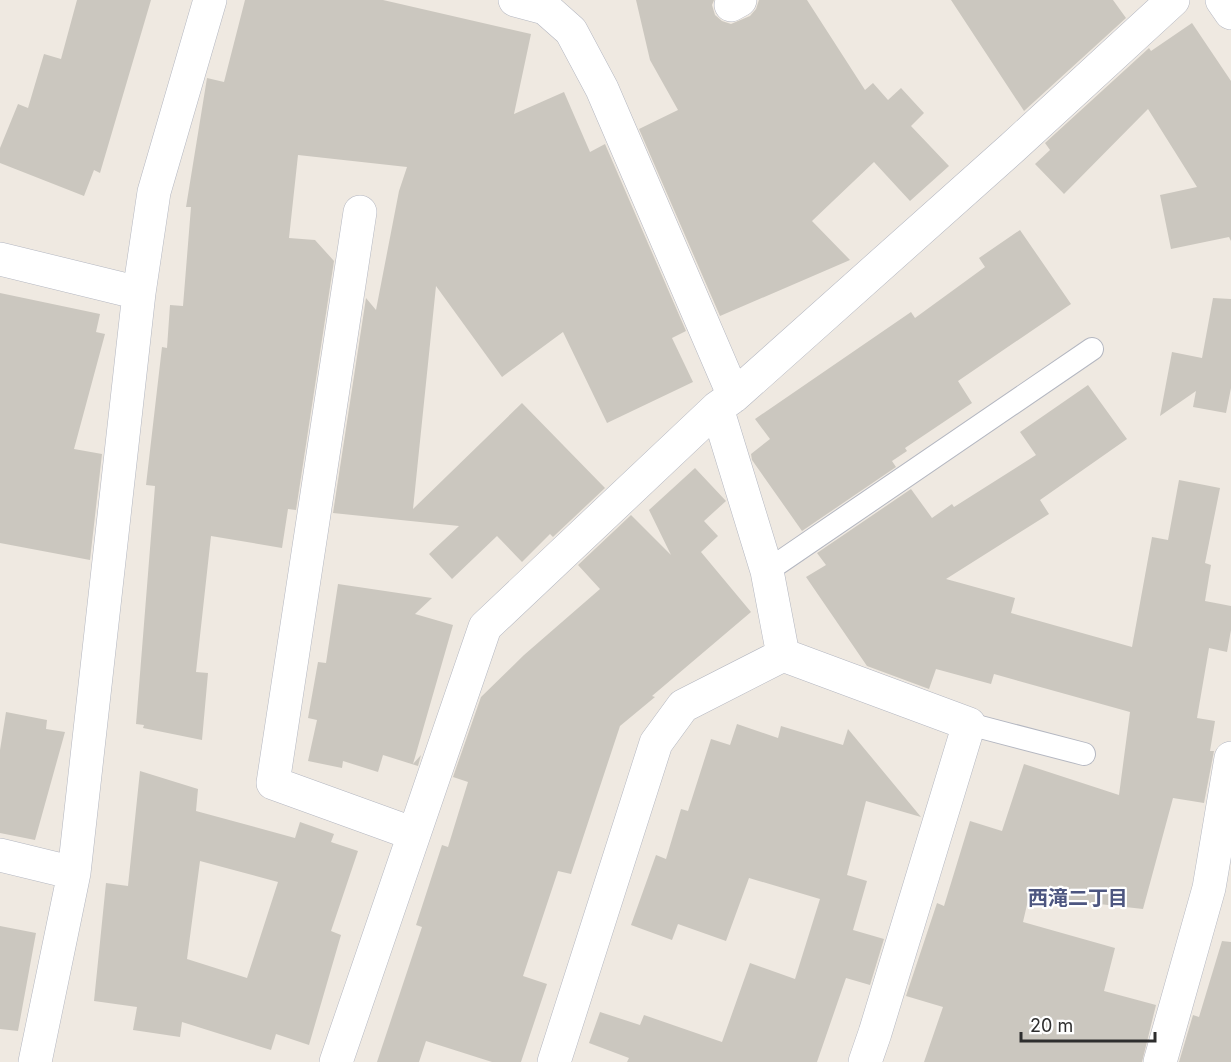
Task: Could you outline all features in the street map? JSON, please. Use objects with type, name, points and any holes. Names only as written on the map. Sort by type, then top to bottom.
[{"type":"street","points":[[35,1062],[74,873],[139,293],[154,192],[210,0]]},
{"type":"street","points":[[515,0],[545,8],[571,31],[602,89],[725,402],[767,571],[783,654]]},
{"type":"street","points":[[336,1062],[485,627],[725,402],[1012,148],[1173,0]]},
{"type":"street","points":[[1222,0],[1231,13]]},
{"type":"street","points":[[360,212],[273,783],[414,834]]},
{"type":"street","points":[[0,259],[139,293]]},
{"type":"street","points":[[554,1062],[656,743],[683,706],[783,654],[969,724],[865,1062]]},
{"type":"street","points":[[1160,1062],[1209,888],[1231,758]]},
{"type":"street","points":[[0,855],[74,873]]},
{"type":"lane","points":[[767,571],[1092,349]]},
{"type":"lane","points":[[969,724],[1084,754]]},
{"type":"building","points":[[77,0],[151,0],[100,173],[94,170],[84,196],[0,163],[0,148],[18,104],[28,108],[44,54],[61,59]]},
{"type":"building","points":[[245,0],[383,0],[531,34],[514,114],[564,92],[590,152],[605,144],[686,331],[672,338],[693,382],[607,423],[563,332],[502,377],[436,286],[413,509],[522,403],[605,488],[553,537],[550,534],[522,562],[497,536],[452,579],[429,554],[459,526],[333,513],[366,298],[376,310],[399,191],[407,167],[298,155],[289,238],[315,240],[334,261],[296,510],[288,509],[282,548],[211,536],[196,672],[208,673],[202,740],[143,728],[144,725],[136,724],[155,486],[146,485],[162,347],[167,348],[170,305],[183,306],[191,207],[186,207],[207,78],[224,82]]},
{"type":"building","points":[[636,0],[714,0],[712,5],[715,15],[731,24],[750,16],[759,0],[807,0],[865,90],[873,83],[888,100],[901,88],[924,113],[911,126],[949,166],[910,201],[874,162],[812,221],[850,260],[720,316],[639,129],[678,110],[650,60]]},
{"type":"building","points":[[951,0],[1113,0],[1126,18],[1024,111]]},
{"type":"building","points":[[1192,23],[1231,81],[1231,241],[1229,237],[1171,249],[1160,195],[1197,187],[1148,109],[1064,194],[1035,164],[1050,150],[1045,143],[1149,48],[1151,51]]},
{"type":"building","points":[[1020,230],[1071,304],[958,381],[972,403],[905,448],[907,451],[892,461],[896,467],[802,531],[752,460],[751,454],[770,439],[755,419],[911,312],[915,318],[985,267],[979,258]]},
{"type":"building","points":[[0,293],[100,314],[96,332],[105,334],[74,449],[102,454],[90,560],[0,543]]},
{"type":"building","points":[[1213,298],[1231,299],[1231,388],[1226,413],[1193,407],[1196,391],[1160,416],[1172,352],[1202,358]]},
{"type":"building","points":[[1088,385],[1127,439],[1040,500],[1049,514],[946,579],[1015,598],[1011,613],[1132,647],[1152,537],[1168,540],[1179,480],[1220,488],[1205,563],[1211,565],[1205,601],[1231,606],[1231,630],[1227,652],[1209,648],[1197,718],[1215,721],[1210,751],[1214,751],[1204,803],[1173,798],[1143,909],[1029,896],[1023,922],[1115,948],[1104,991],[1156,1005],[1142,1062],[924,1062],[943,1007],[906,996],[937,903],[944,906],[970,821],[1002,831],[1024,764],[1119,795],[1130,712],[994,674],[991,684],[936,669],[929,689],[867,666],[806,577],[826,565],[817,553],[911,489],[932,518],[952,504],[954,507],[1036,455],[1020,432]]},
{"type":"building","points":[[695,468],[726,501],[704,521],[718,536],[701,552],[751,612],[620,726],[571,874],[558,871],[523,976],[547,984],[521,1062],[492,1062],[426,1041],[419,1062],[377,1062],[422,927],[416,925],[442,845],[448,847],[468,782],[453,777],[481,697],[524,655],[600,589],[578,565],[631,515],[671,555],[649,510]]},
{"type":"building","points":[[338,584],[432,598],[415,614],[453,625],[413,764],[421,755],[418,766],[383,755],[378,772],[343,761],[342,768],[308,761],[317,720],[308,718],[318,662],[326,663]]},
{"type":"building","points":[[6,712],[47,720],[46,729],[65,732],[35,840],[0,833],[0,750]]},
{"type":"building","points":[[737,724],[778,738],[781,726],[843,745],[848,729],[921,817],[866,801],[847,875],[867,881],[853,930],[884,939],[870,985],[846,978],[817,1062],[627,1062],[629,1058],[589,1043],[600,1012],[640,1025],[644,1015],[722,1042],[750,963],[795,979],[820,899],[749,878],[726,941],[678,924],[672,940],[631,925],[656,855],[666,859],[681,809],[688,811],[711,739],[730,745]]},
{"type":"building","points":[[140,771],[198,789],[196,811],[295,838],[300,822],[334,834],[331,842],[358,851],[331,931],[341,935],[309,1045],[276,1034],[271,1050],[182,1022],[180,1037],[133,1030],[137,1007],[94,1001],[106,883],[128,886]],"holes":[[[200,861],[278,882],[247,978],[187,959]]]},
{"type":"building","points":[[0,926],[36,933],[18,1031],[0,1029]]},
{"type":"building","points":[[1222,941],[1231,942],[1231,1062],[1179,1062],[1193,1015],[1199,1017]]},
{"type":"district","name":"西滝二丁目","points":[[1078,898]]}]
